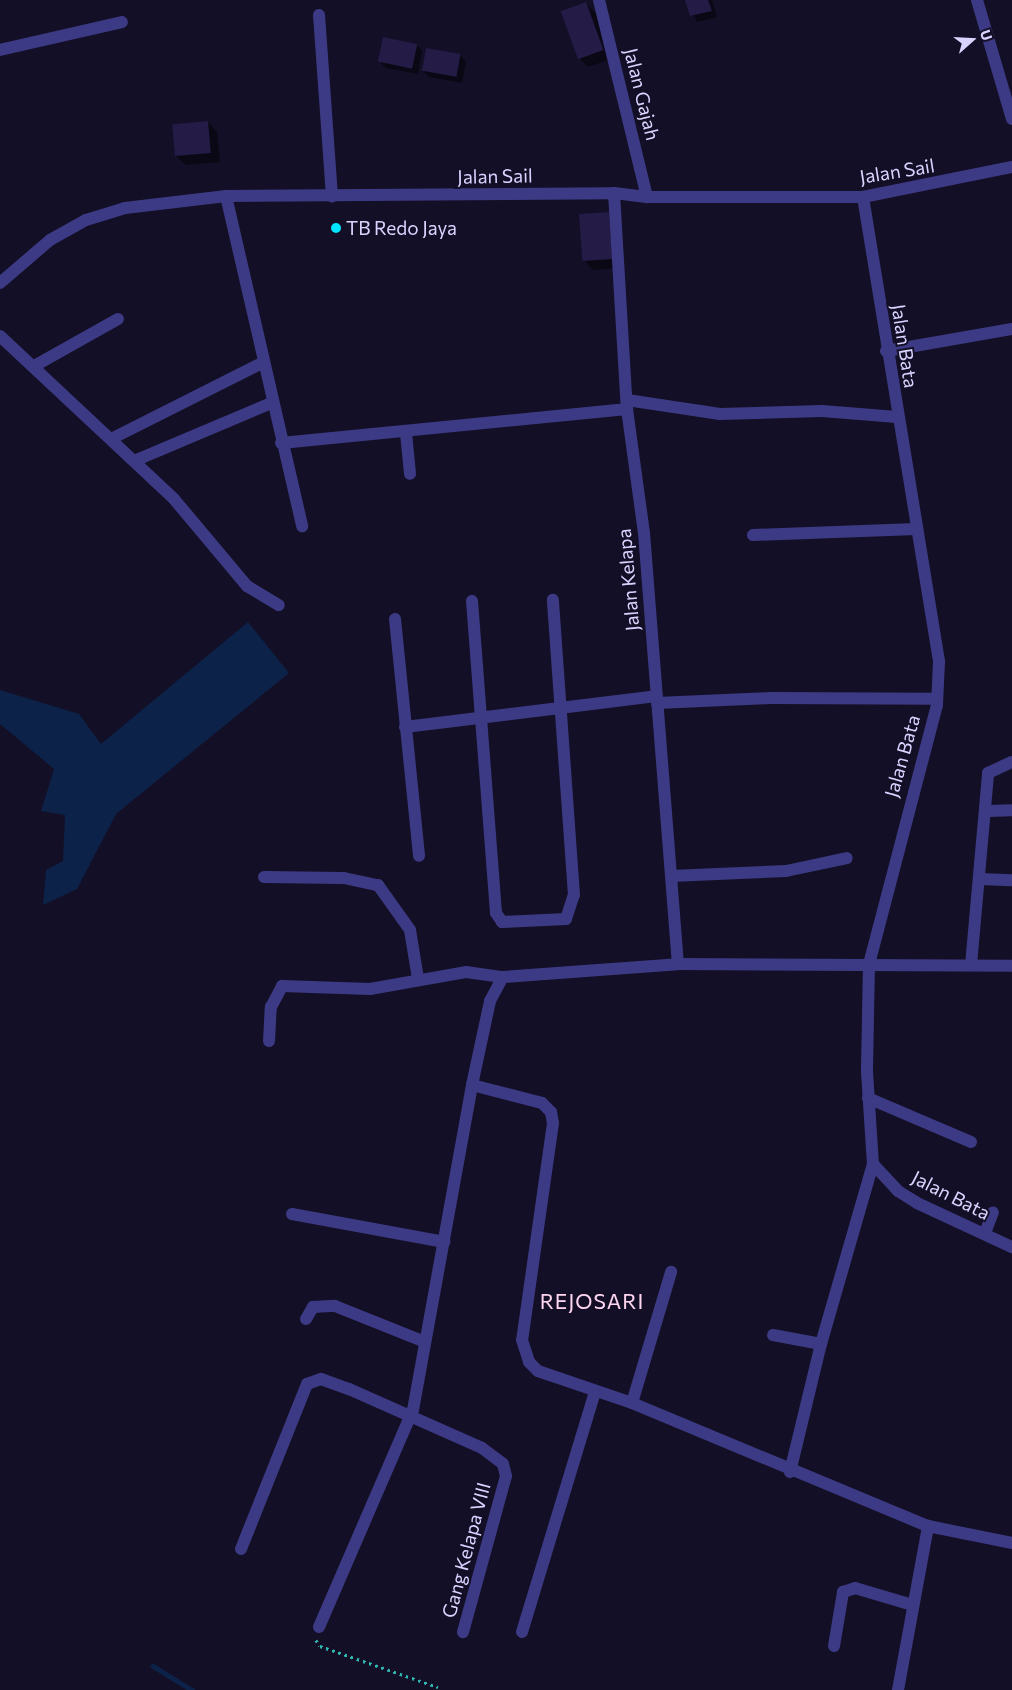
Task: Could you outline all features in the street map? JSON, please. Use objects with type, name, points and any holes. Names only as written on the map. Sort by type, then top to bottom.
[{"type":"street","name":"Jalan Gajah","points":[[599,0],[647,197]]},
{"type":"street","points":[[977,0],[1012,119]]},
{"type":"street","points":[[319,15],[332,197]]},
{"type":"street","points":[[0,50],[122,22]]},
{"type":"street","name":"Jalan Sail","points":[[0,283],[50,240],[86,220],[125,208],[226,196],[332,197],[614,193],[647,197],[863,197],[1012,167]]},
{"type":"street","name":"Jalan Kelapa","points":[[614,193],[627,404],[644,533],[678,964]]},
{"type":"street","points":[[226,196],[271,403],[302,526]]},
{"type":"street","name":"Jalan Bata","points":[[863,197],[886,351],[939,662],[937,699],[869,964],[868,1098],[873,1164],[911,1199],[1012,1247]]},
{"type":"street","points":[[36,365],[118,319]]},
{"type":"street","points":[[886,351],[1012,330]]},
{"type":"street","points":[[0,336],[36,365],[174,499],[247,586],[279,605]]},
{"type":"street","points":[[111,439],[262,363]]},
{"type":"street","points":[[134,461],[271,403]]},
{"type":"street","points":[[281,443],[406,433],[627,404],[720,414],[822,411],[897,417]]},
{"type":"street","points":[[406,433],[410,474]]},
{"type":"street","points":[[753,535],[916,529]]},
{"type":"street","points":[[472,601],[484,717],[496,913],[502,922],[566,919],[572,909],[576,875],[564,709],[553,600]]},
{"type":"street","points":[[395,619],[419,856]]},
{"type":"street","points":[[405,727],[484,717],[657,700],[779,698],[937,699]]},
{"type":"street","points":[[971,965],[988,811],[988,773],[1012,762]]},
{"type":"street","points":[[988,811],[1012,810]]},
{"type":"street","points":[[671,876],[786,870],[846,858]]},
{"type":"street","points":[[264,877],[344,878],[378,885],[410,930],[418,979]]},
{"type":"street","points":[[979,879],[1012,880]]},
{"type":"street","points":[[269,1042],[271,1007],[282,986],[370,989],[466,972],[503,977],[678,964],[1012,966]]},
{"type":"street","points":[[319,1627],[410,1416],[426,1342],[472,1085],[490,1001],[503,977]]},
{"type":"street","points":[[472,1085],[542,1103],[551,1112],[553,1123],[522,1340],[529,1362],[538,1371],[632,1403],[790,1472],[928,1526],[1012,1543]]},
{"type":"street","points":[[868,1098],[971,1142]]},
{"type":"street","points":[[790,1472],[821,1344],[873,1164]]},
{"type":"street","points":[[985,1233],[993,1212]]},
{"type":"street","points":[[292,1214],[444,1242]]},
{"type":"street","points":[[632,1403],[671,1272]]},
{"type":"street","points":[[306,1319],[313,1307],[335,1306],[426,1342]]},
{"type":"street","points":[[773,1336],[821,1344]]},
{"type":"street","name":"Gang Kelapa VIII","points":[[241,1549],[307,1384],[321,1380],[410,1416],[494,1454],[506,1476],[463,1632]]},
{"type":"street","points":[[522,1632],[595,1391]]},
{"type":"street","points":[[898,1690],[912,1605],[928,1526]]},
{"type":"street","points":[[834,1646],[843,1592],[856,1588],[912,1605]]},
{"type":"path","points":[[319,1627],[316,1640],[320,1646],[438,1687]]},
{"type":"water","points":[[248,622],[289,673],[116,814],[77,889],[43,905],[46,870],[63,861],[65,815],[41,811],[54,769],[0,724],[0,690],[79,714],[101,744]]},
{"type":"building","points":[[685,0],[708,0],[712,11],[690,16]]},
{"type":"building","points":[[586,2],[603,50],[578,59],[561,11]]},
{"type":"building","points":[[383,37],[417,44],[412,69],[378,61]]},
{"type":"building","points":[[426,48],[460,54],[456,77],[422,71]]},
{"type":"building","points":[[208,121],[211,153],[175,156],[172,124]]},
{"type":"building","points":[[609,212],[612,259],[582,261],[579,214]]},
{"type":"waterway","points":[[153,1666],[192,1690]]},
{"type":"place","name":"TB Redo Jaya","points":[[336,228]]},
{"type":"district","name":"REJOSARI","points":[[592,1301]]}]
